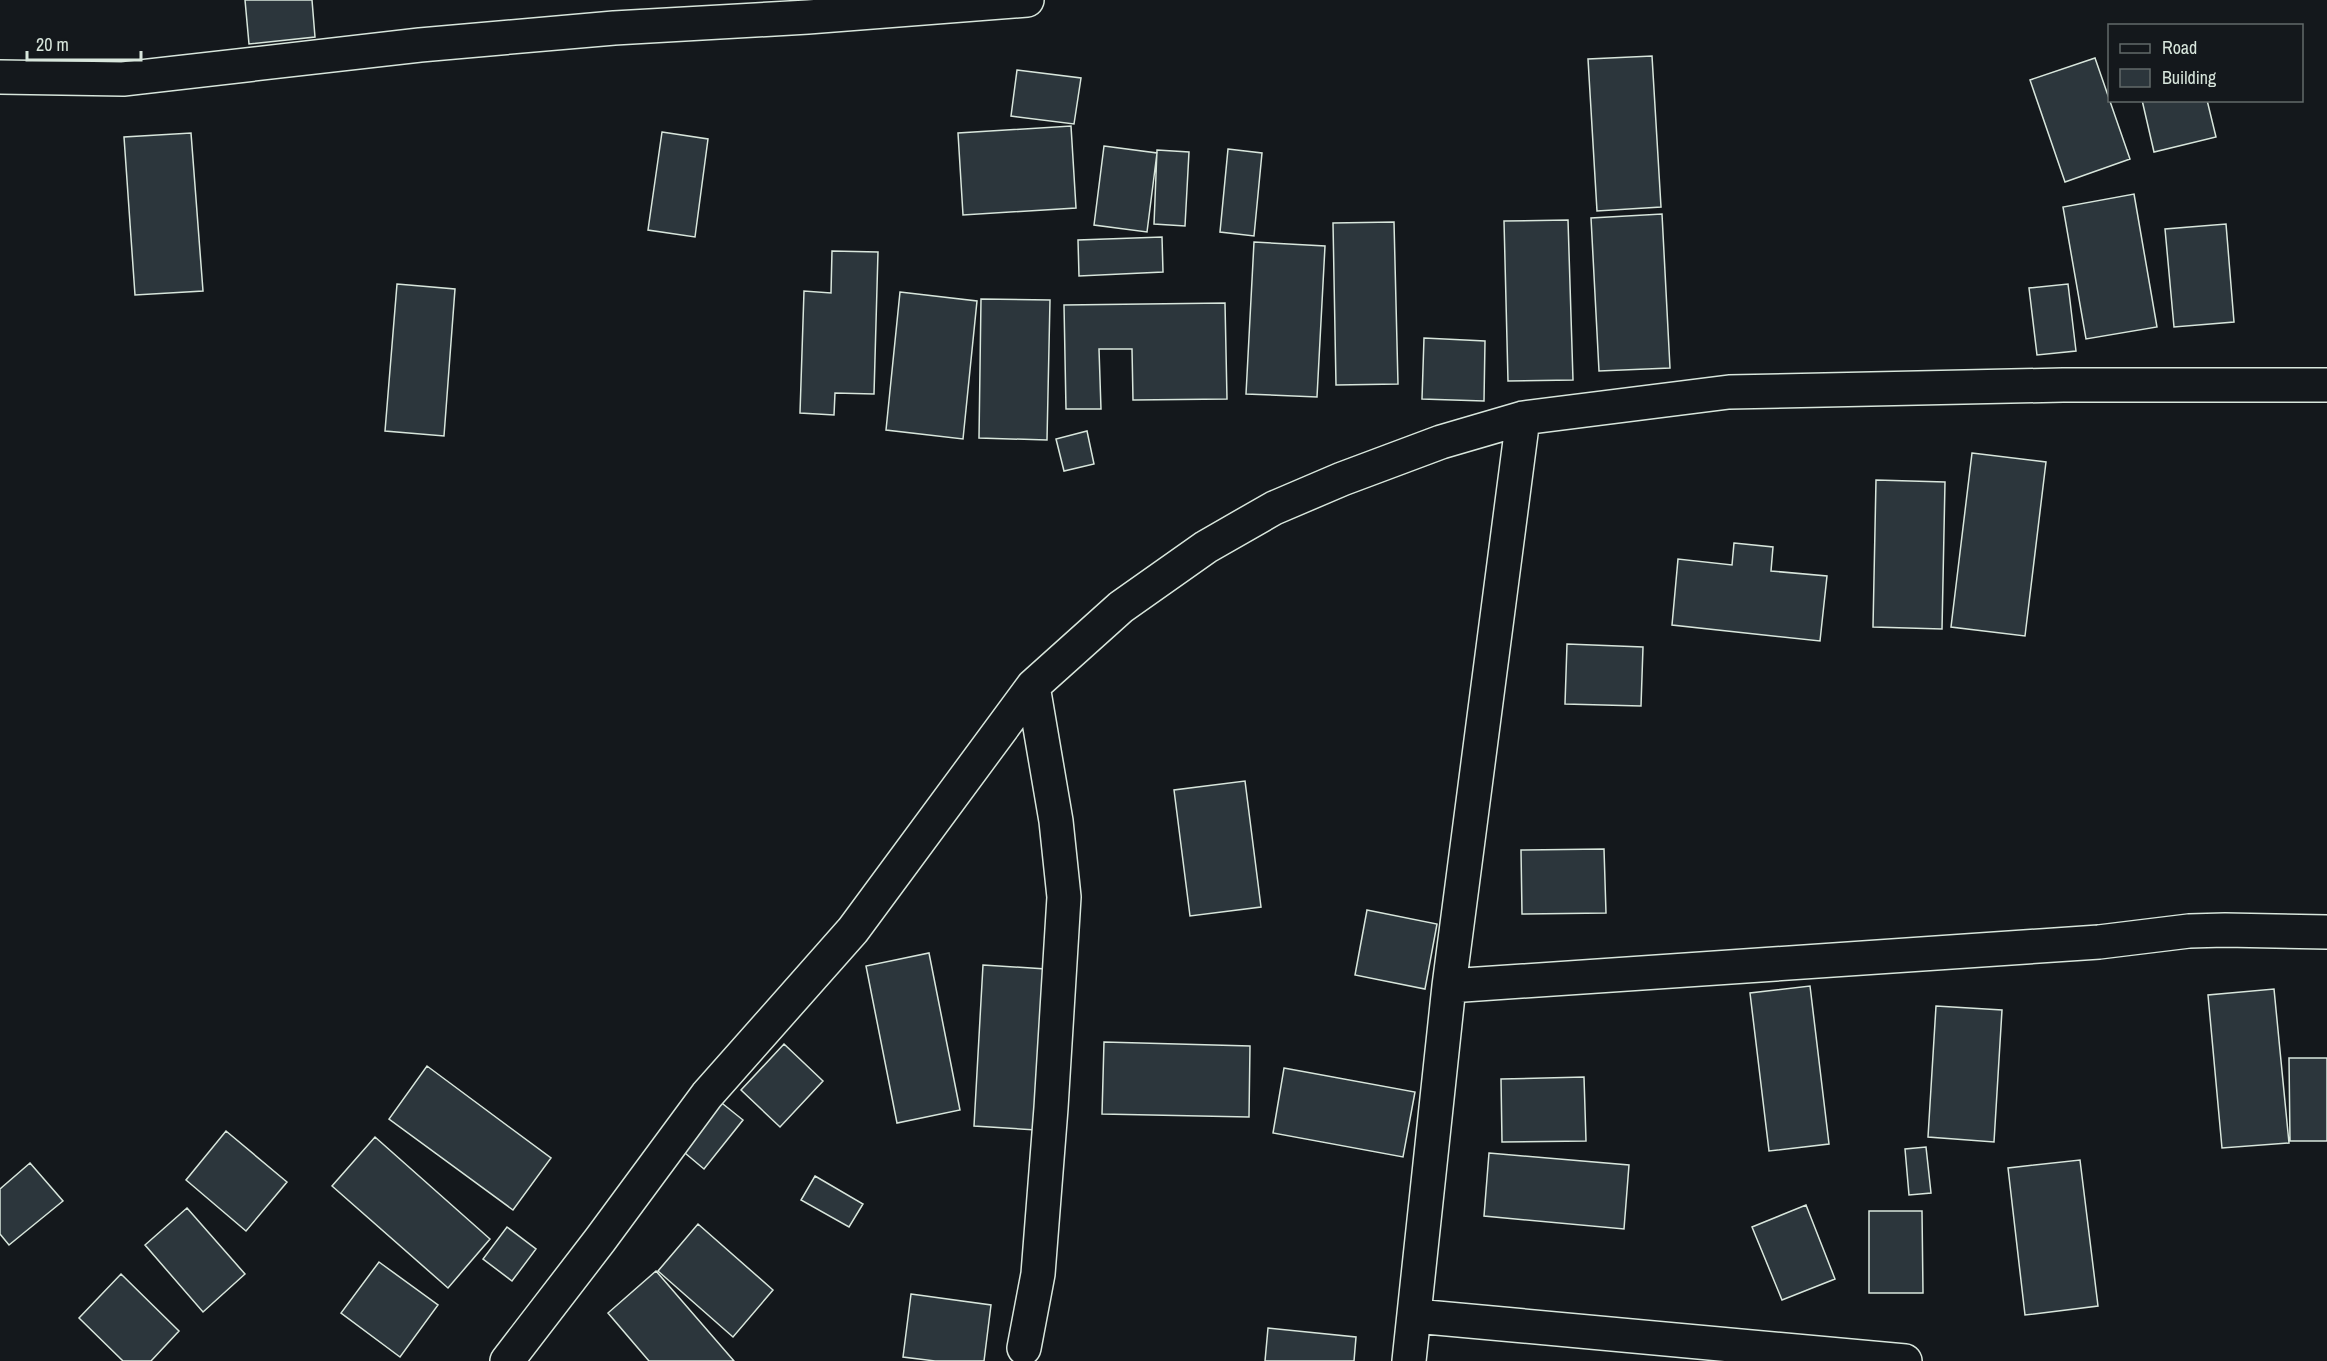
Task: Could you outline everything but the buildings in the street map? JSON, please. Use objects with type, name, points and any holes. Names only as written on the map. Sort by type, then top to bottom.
[{"type":"street","points":[[0,77],[123,79],[420,45],[614,28],[808,17],[1027,0]]},
{"type":"street","points":[[507,1361],[707,1095],[853,930],[1033,686],[1121,607],[1206,547],[1274,508],[1342,479],[1441,442],[1523,418],[1729,392],[2063,386],[2327,385]]},
{"type":"street","points":[[1409,1361],[1449,986],[1523,418]]},
{"type":"street","points":[[1024,1348],[1038,1274],[1064,897],[1056,821],[1033,686]]},
{"type":"street","points":[[1449,986],[2099,942],[2198,931],[2327,932]]},
{"type":"street","points":[[1415,1316],[1905,1361]]}]
